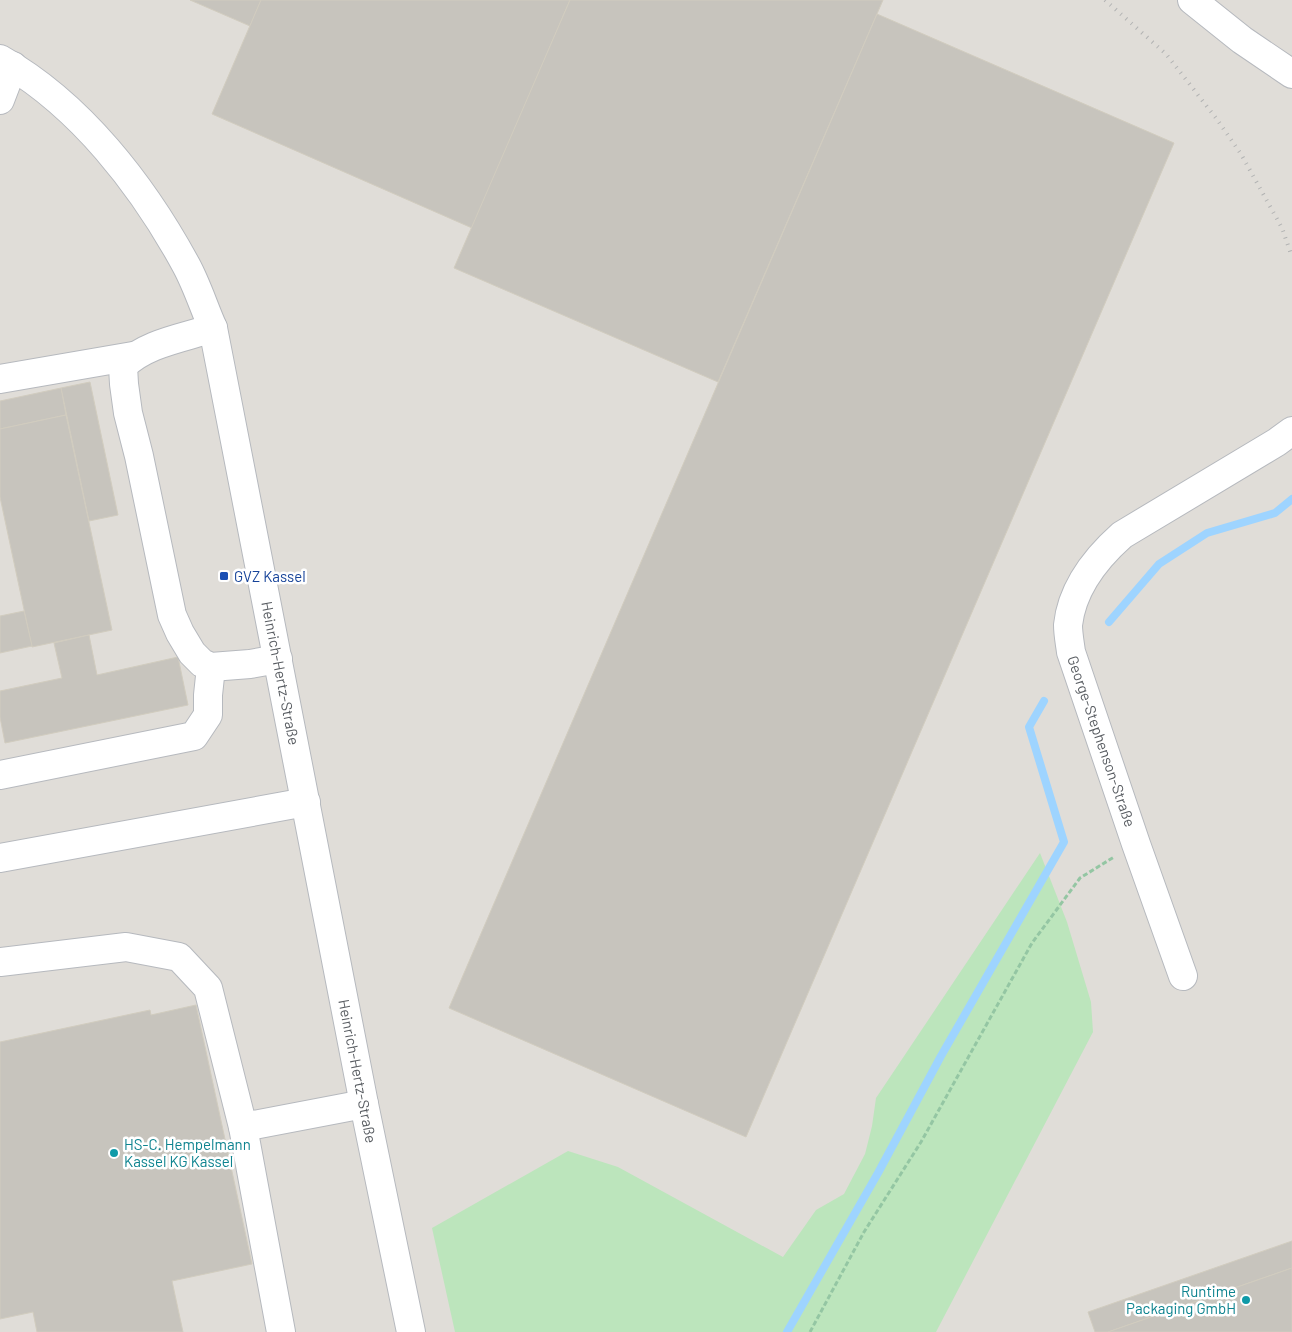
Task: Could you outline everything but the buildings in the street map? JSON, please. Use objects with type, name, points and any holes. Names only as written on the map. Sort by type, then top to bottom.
[{"type":"street","points":[[1192,0],[1242,40],[1292,74]]},
{"type":"street","points":[[0,100],[6,62]]},
{"type":"street","name":"Heinrich-Hertz-Straße","points":[[6,62],[57,98],[109,150],[152,208],[187,267],[213,328],[364,1104],[411,1332]]},
{"type":"street","points":[[213,328],[148,348],[133,356],[123,366],[128,413],[139,456],[172,615],[192,653],[202,663],[211,667],[250,664],[278,659]]},
{"type":"street","points":[[0,380],[133,356]]},
{"type":"street","name":"George-Stephenson-Straße","points":[[1183,976],[1071,652],[1068,626],[1074,600],[1087,572],[1104,551],[1122,535],[1277,442],[1292,431]]},
{"type":"street","points":[[0,775],[194,736],[208,716],[211,667]]},
{"type":"street","points":[[0,858],[306,802]]},
{"type":"street","points":[[0,962],[126,946],[179,957],[208,988],[243,1127],[282,1332]]},
{"type":"street","points":[[243,1127],[364,1104]]},
{"type":"path","points":[[810,1332],[864,1232],[921,1142],[1032,943],[1080,878],[1136,844]]},
{"type":"shaded area","points":[[0,0],[1292,0],[1292,1332],[0,1332]]},
{"type":"green space","points":[[1040,853],[1067,922],[1091,1002],[1093,1032],[936,1332],[455,1332],[432,1228],[568,1151],[618,1167],[783,1257],[816,1210],[844,1194],[865,1154],[876,1098]]},
{"type":"waterway","points":[[1109,622],[1159,564],[1207,533],[1275,513],[1292,499]]},
{"type":"waterway","points":[[787,1332],[878,1173],[941,1056],[1064,842],[1029,727],[1044,701]]},
{"type":"railway","points":[[1105,0],[1166,54],[1216,118],[1241,154],[1282,228],[1292,257]]},
{"type":"place","name":"GVZ Kassel","points":[[224,576]]},
{"type":"place","name":"HS-C. Hempelmann Kassel KG Kassel","points":[[114,1153]]},
{"type":"place","name":"Runtime Packaging GmbH","points":[[1246,1300]]}]
